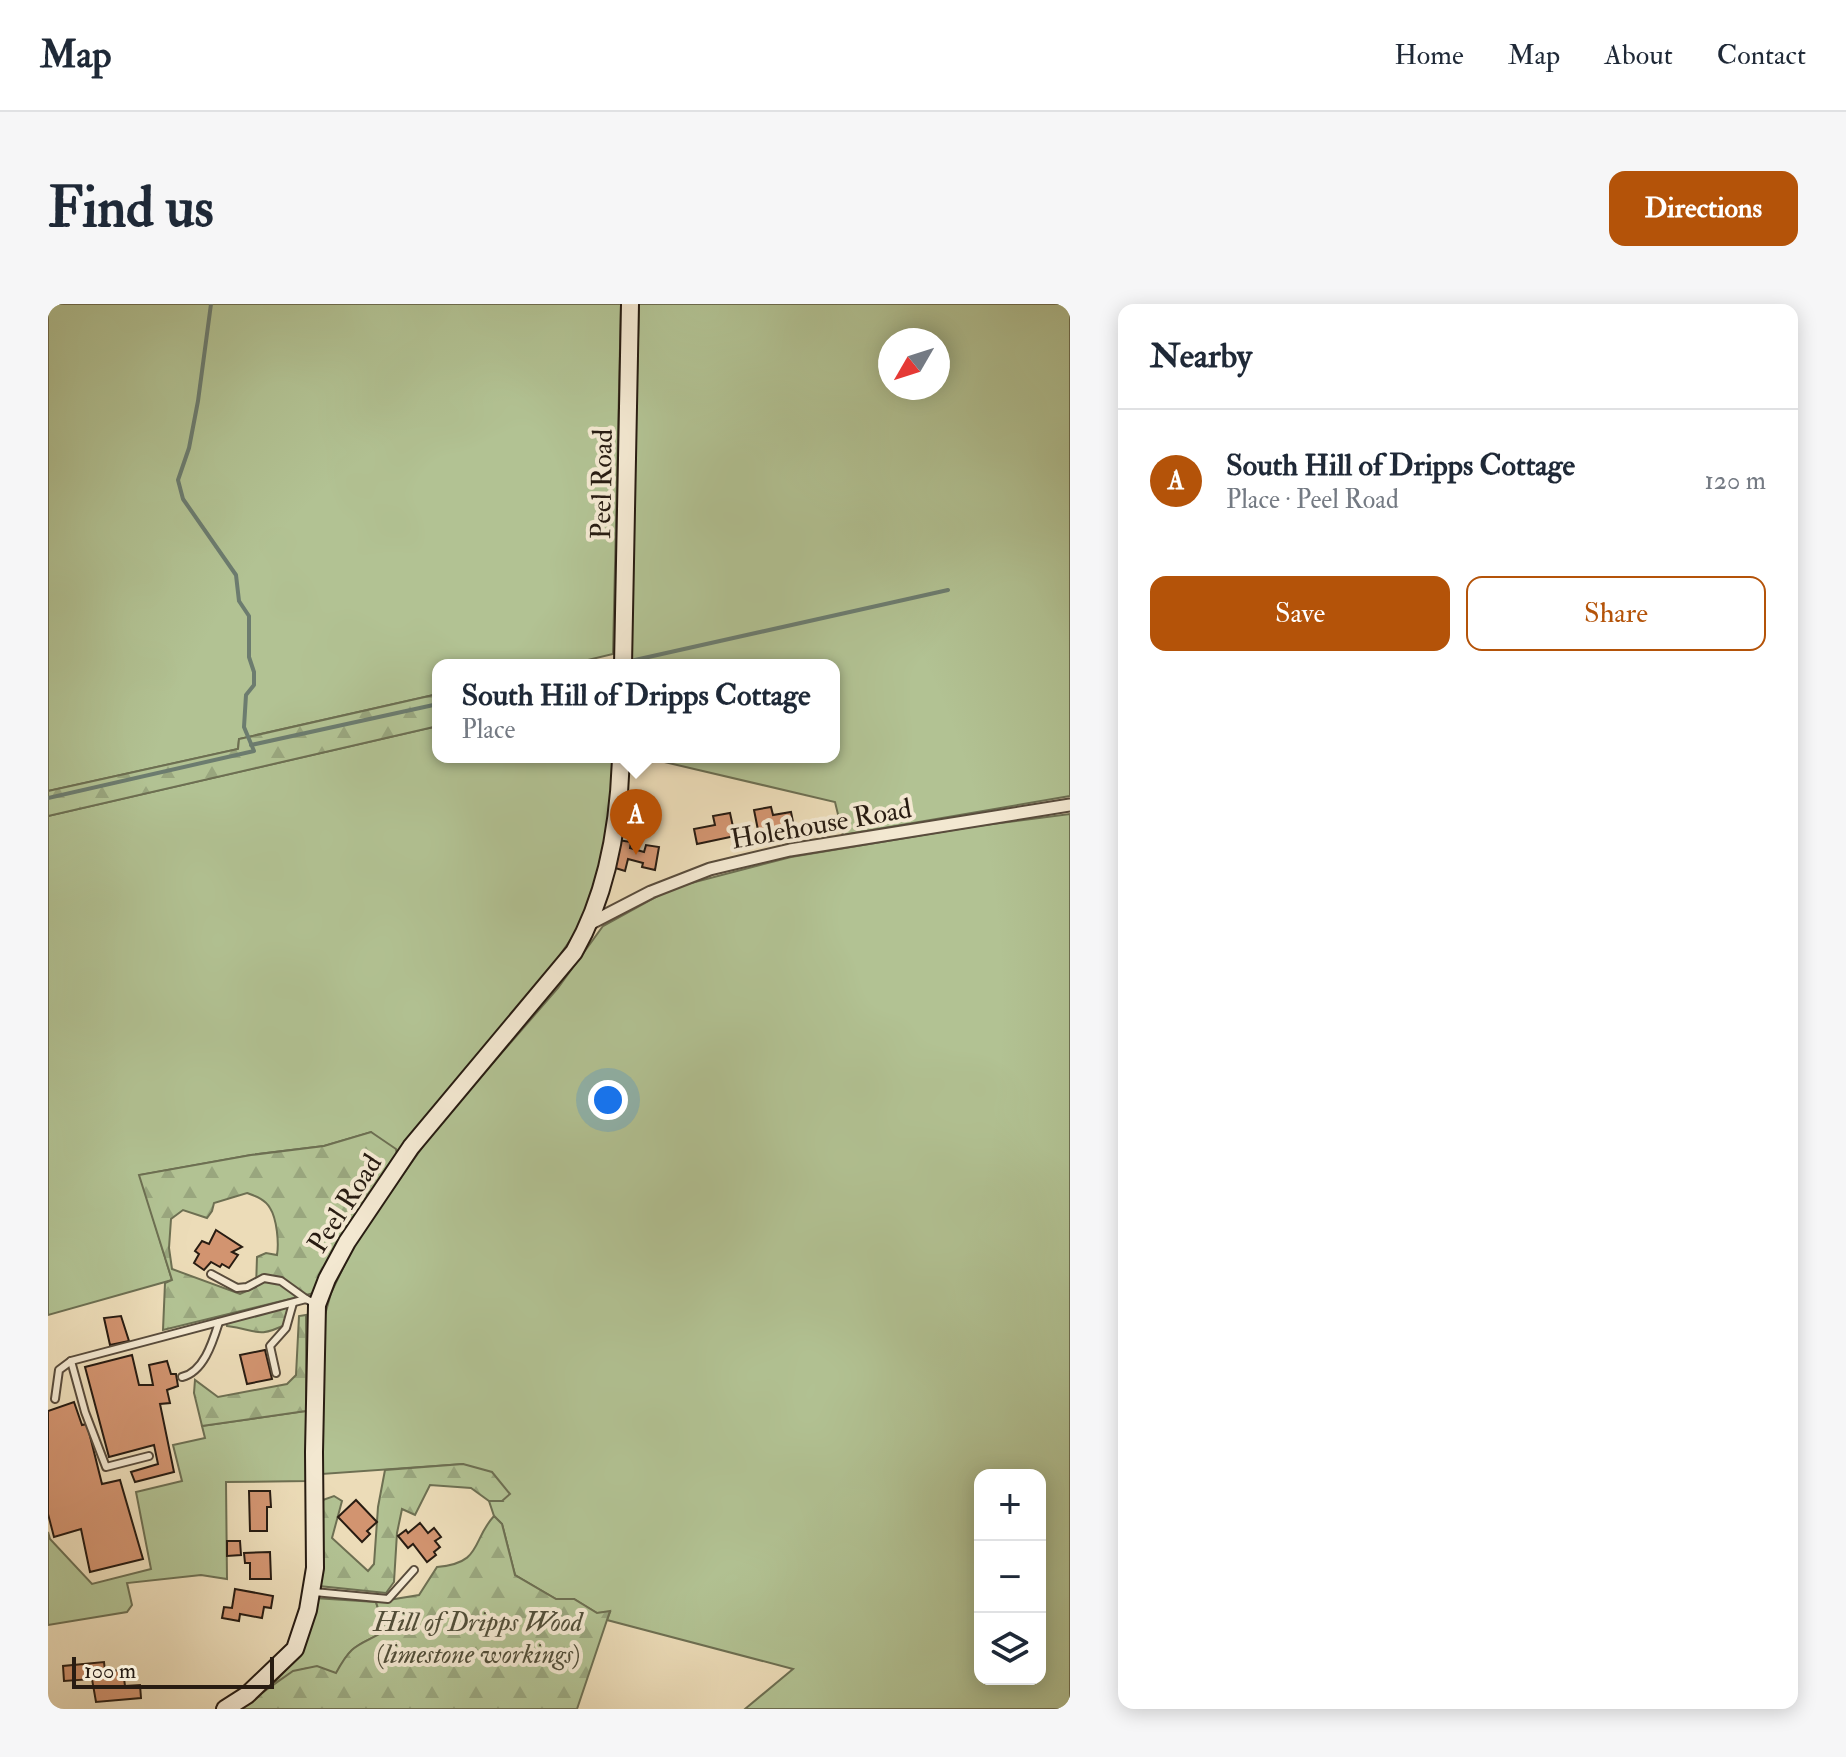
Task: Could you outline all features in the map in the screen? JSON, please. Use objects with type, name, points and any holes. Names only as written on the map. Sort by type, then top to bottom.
[{"type":"street","name":"Peel Road","points":[[623,659],[630,304]]},
{"type":"street","name":"Peel Road","points":[[225,1709],[256,1688],[295,1649],[311,1591],[315,1568],[312,1302],[347,1242],[411,1147],[574,952],[591,923],[609,862],[619,807],[621,763]]},
{"type":"street","name":"Holehouse Road","points":[[591,923],[651,892],[710,869],[790,850],[1070,805]]},
{"type":"lane","points":[[211,1274],[237,1288],[247,1287],[264,1278],[281,1281],[312,1302]]},
{"type":"lane","points":[[55,1399],[59,1370],[71,1361],[293,1303],[312,1302]]},
{"type":"lane","points":[[276,1373],[270,1346],[286,1328],[293,1303]]},
{"type":"lane","points":[[182,1377],[191,1375],[202,1361],[213,1342],[219,1322]]},
{"type":"lane","points":[[71,1361],[85,1412],[106,1467],[149,1456]]},
{"type":"lane","points":[[311,1591],[388,1599],[414,1570]]},
{"type":"green space","points":[[48,304],[621,304],[613,654],[592,659],[432,659],[432,695],[239,739],[238,749],[48,791]]},
{"type":"green space","points":[[639,304],[1070,304],[1070,796],[843,835],[835,802],[669,763],[840,763],[840,659],[629,659]]},
{"type":"green space","points":[[432,695],[432,727],[48,816],[48,791],[238,749],[239,739]]},
{"type":"green space","points":[[432,727],[432,763],[613,763],[612,815],[599,872],[580,926],[553,965],[397,1155],[371,1132],[324,1146],[251,1155],[140,1175],[172,1280],[48,1315],[48,816]]},
{"type":"green space","points":[[1070,814],[1070,1709],[745,1709],[793,1669],[607,1620],[610,1612],[597,1613],[574,1599],[556,1599],[515,1575],[502,1524],[494,1516],[489,1501],[502,1501],[463,1464],[322,1474],[323,1322],[331,1293],[355,1243],[433,1132],[558,988],[603,926],[672,888],[791,857]]},
{"type":"green space","points":[[371,1132],[396,1149],[397,1155],[336,1245],[314,1293],[163,1330],[165,1283],[172,1280],[139,1175],[251,1155],[324,1146]],"holes":[[[247,1193],[263,1200],[270,1208],[278,1238],[277,1255],[266,1253],[257,1257],[256,1287],[240,1294],[172,1269],[169,1248],[171,1219],[183,1210],[207,1218],[214,1203]]]},
{"type":"green space","points":[[288,1304],[287,1324],[269,1331],[251,1331],[227,1326],[226,1323]]},
{"type":"green space","points":[[306,1315],[306,1411],[202,1426],[194,1393],[195,1380],[218,1397],[287,1384],[296,1375],[299,1316]]},
{"type":"green space","points":[[306,1411],[307,1481],[226,1482],[227,1579],[201,1575],[127,1583],[132,1605],[127,1612],[48,1625],[48,1532],[50,1539],[92,1584],[151,1569],[136,1492],[182,1481],[173,1445],[205,1438],[202,1426]]},
{"type":"green space","points":[[463,1464],[492,1472],[510,1494],[502,1501],[489,1501],[471,1488],[430,1485],[415,1515],[402,1509],[394,1582],[386,1593],[319,1586],[320,1501],[334,1496],[342,1501],[332,1538],[368,1571],[374,1564],[378,1507],[385,1470]]},
{"type":"green space","name":"Hill of Dripps Wood (limestone workings)","points":[[494,1516],[502,1524],[515,1575],[556,1599],[574,1599],[597,1613],[610,1611],[577,1709],[239,1709],[293,1671],[317,1666],[336,1673],[352,1650],[385,1631],[376,1602],[419,1595],[437,1567],[452,1565],[469,1556]]},
{"type":"green space","points":[[314,1598],[376,1602],[385,1631],[352,1651],[336,1674],[308,1668],[270,1687],[302,1647]]},
{"type":"building","points":[[771,807],[773,815],[791,812],[794,827],[759,835],[754,810]]},
{"type":"building","points":[[730,813],[735,836],[697,844],[694,829],[715,825],[713,816]]},
{"type":"building","points":[[618,840],[631,842],[630,848],[644,852],[646,845],[659,847],[655,870],[628,859],[625,871],[612,867]]},
{"type":"building","points":[[216,1230],[242,1247],[232,1252],[238,1255],[229,1268],[211,1262],[204,1270],[194,1263],[199,1254],[195,1251],[202,1241],[209,1244]]},
{"type":"building","points":[[121,1316],[129,1341],[110,1345],[104,1318]]},
{"type":"building","points":[[265,1350],[272,1379],[247,1384],[240,1355]]},
{"type":"building","points":[[132,1355],[139,1385],[153,1385],[149,1365],[167,1361],[171,1374],[176,1374],[178,1386],[167,1390],[170,1403],[160,1404],[174,1472],[135,1482],[131,1472],[158,1464],[154,1445],[109,1457],[85,1367]]},
{"type":"building","points":[[74,1402],[82,1425],[87,1424],[102,1484],[120,1480],[143,1559],[90,1572],[81,1529],[54,1537],[48,1514],[48,1411]]},
{"type":"building","points":[[249,1491],[270,1491],[267,1531],[250,1531]]},
{"type":"building","points":[[356,1500],[377,1522],[367,1531],[370,1534],[362,1542],[338,1517]]},
{"type":"building","points":[[420,1523],[428,1533],[434,1528],[441,1537],[435,1541],[440,1547],[434,1552],[436,1555],[427,1562],[413,1544],[408,1548],[398,1536],[406,1530],[408,1533]]},
{"type":"building","points":[[227,1541],[240,1541],[241,1555],[227,1556]]},
{"type":"building","points":[[270,1552],[271,1579],[250,1579],[250,1563],[245,1563],[244,1553]]},
{"type":"building","points":[[235,1589],[273,1596],[271,1608],[264,1607],[262,1618],[240,1614],[239,1621],[222,1618],[224,1607],[232,1608]]},
{"type":"building","points":[[104,1662],[105,1671],[123,1670],[125,1686],[140,1685],[141,1698],[96,1702],[92,1679],[64,1681],[63,1666]]},
{"type":"waterway","points":[[48,798],[254,751],[244,727],[246,695],[254,685],[249,657],[249,616],[239,601],[236,575],[183,499],[178,480],[189,448],[198,401],[211,304]]},
{"type":"waterway","points":[[639,659],[948,590]]},
{"type":"waterway","points":[[251,745],[432,705]]},
{"type":"place","name":"South Hill of Dripps Cottage","points":[[636,855]]}]
